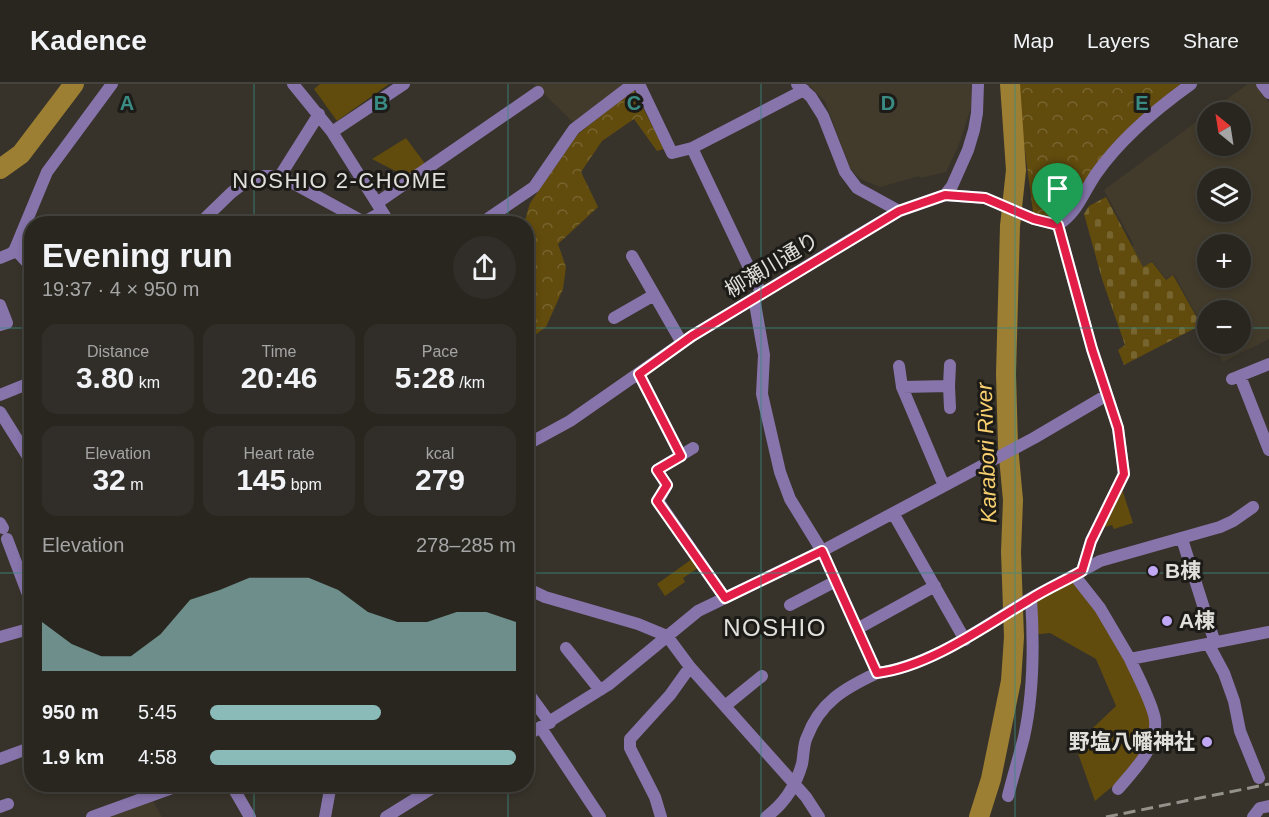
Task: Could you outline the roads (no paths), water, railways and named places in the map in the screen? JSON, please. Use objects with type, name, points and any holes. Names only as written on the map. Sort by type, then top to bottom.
[{"type":"street","points":[[29,216],[47,172],[112,84]]},
{"type":"street","points":[[293,84],[332,132],[385,216]]},
{"type":"street","points":[[332,132],[404,84]]},
{"type":"street","points":[[492,216],[534,187],[574,129],[633,84]]},
{"type":"street","points":[[639,84],[672,153],[692,148],[800,87],[811,97],[823,116],[845,172],[857,188],[899,211]]},
{"type":"street","points":[[945,195],[952,186],[974,130],[978,84]]},
{"type":"street","points":[[945,195],[985,198],[1034,219],[1058,225],[1079,206],[1096,174],[1122,143],[1163,104],[1191,84]]},
{"type":"street","points":[[1262,84],[1269,93]]},
{"type":"street","points":[[370,216],[538,92]]},
{"type":"street","points":[[280,176],[319,114]]},
{"type":"street","points":[[692,148],[758,296],[764,355],[762,394],[780,472],[790,499],[822,551],[877,673]]},
{"type":"street","points":[[208,216],[244,183],[261,176],[280,176],[353,216]]},
{"type":"street","name":"柳瀬川通り","points":[[534,437],[570,421],[682,343],[899,211],[945,195]]},
{"type":"street","points":[[1058,225],[1118,428],[1124,474],[1078,573]]},
{"type":"street","points":[[0,258],[12,253],[24,227]]},
{"type":"street","points":[[15,249],[24,259]]},
{"type":"street","points":[[632,256],[682,343]]},
{"type":"street","points":[[614,318],[654,295]]},
{"type":"street","points":[[0,305],[7,323],[0,325]]},
{"type":"street","points":[[1269,364],[1236,378],[1269,450]]},
{"type":"street","points":[[950,365],[950,408]]},
{"type":"street","points":[[899,366],[902,387],[944,486]]},
{"type":"street","points":[[639,374],[681,456]]},
{"type":"street","points":[[0,395],[24,385]]},
{"type":"street","points":[[902,387],[949,386]]},
{"type":"street","points":[[534,732],[600,690],[642,659],[698,611],[822,551],[1032,439],[1107,395]]},
{"type":"street","points":[[0,412],[24,450]]},
{"type":"street","points":[[693,448],[657,470],[667,485],[657,501],[725,598]]},
{"type":"street","points":[[769,816],[784,800],[794,784],[802,763],[806,737],[817,718],[833,697],[848,686],[877,673],[895,671],[965,640],[1030,599],[1100,561],[1220,527],[1253,507]]},
{"type":"street","points":[[893,513],[965,640]]},
{"type":"street","points":[[3,530],[24,584]]},
{"type":"street","points":[[1182,538],[1212,644],[1234,701],[1240,731],[1258,778]]},
{"type":"street","points":[[1078,573],[1130,659],[1155,718],[1151,744],[1118,789]]},
{"type":"street","points":[[790,605],[836,581]]},
{"type":"street","points":[[857,629],[935,586]]},
{"type":"street","points":[[534,592],[638,624],[667,636],[690,667],[806,797],[819,817]]},
{"type":"street","points":[[1008,796],[1024,737],[1029,707],[1032,676],[1030,599]]},
{"type":"street","points":[[0,637],[24,630]]},
{"type":"street","points":[[1130,659],[1269,632]]},
{"type":"street","points":[[566,648],[600,690]]},
{"type":"street","points":[[661,817],[655,797],[630,748],[630,739],[670,695],[690,667]]},
{"type":"street","points":[[725,706],[762,676]]},
{"type":"street","points":[[534,704],[600,817]]},
{"type":"street","points":[[0,759],[24,750]]},
{"type":"street","points":[[92,817],[161,792]]},
{"type":"street","points":[[236,792],[250,817]]},
{"type":"street","points":[[325,817],[330,792]]},
{"type":"street","points":[[386,817],[426,792]]},
{"type":"street","points":[[1252,817],[1260,808],[1269,806]]},
{"type":"waterway","points":[[0,169],[21,154],[74,84]]},
{"type":"waterway","name":"Karabori River","points":[[979,817],[991,779],[1011,681],[1014,637],[1011,552],[1013,500],[1008,446],[1006,374],[1010,226],[1016,170],[1010,84]]},
{"type":"railway","points":[[1106,817],[1269,784]]},
{"type":"place","name":"B棟","points":[[1153,571]]},
{"type":"place","name":"A棟","points":[[1167,621]]},
{"type":"place","name":"野塩八幡神社","points":[[1207,742]]},
{"type":"district","name":"NOSHIO 2-CHOME","points":[[340,180]]},
{"type":"district","name":"NOSHIO","points":[[775,628]]}]
